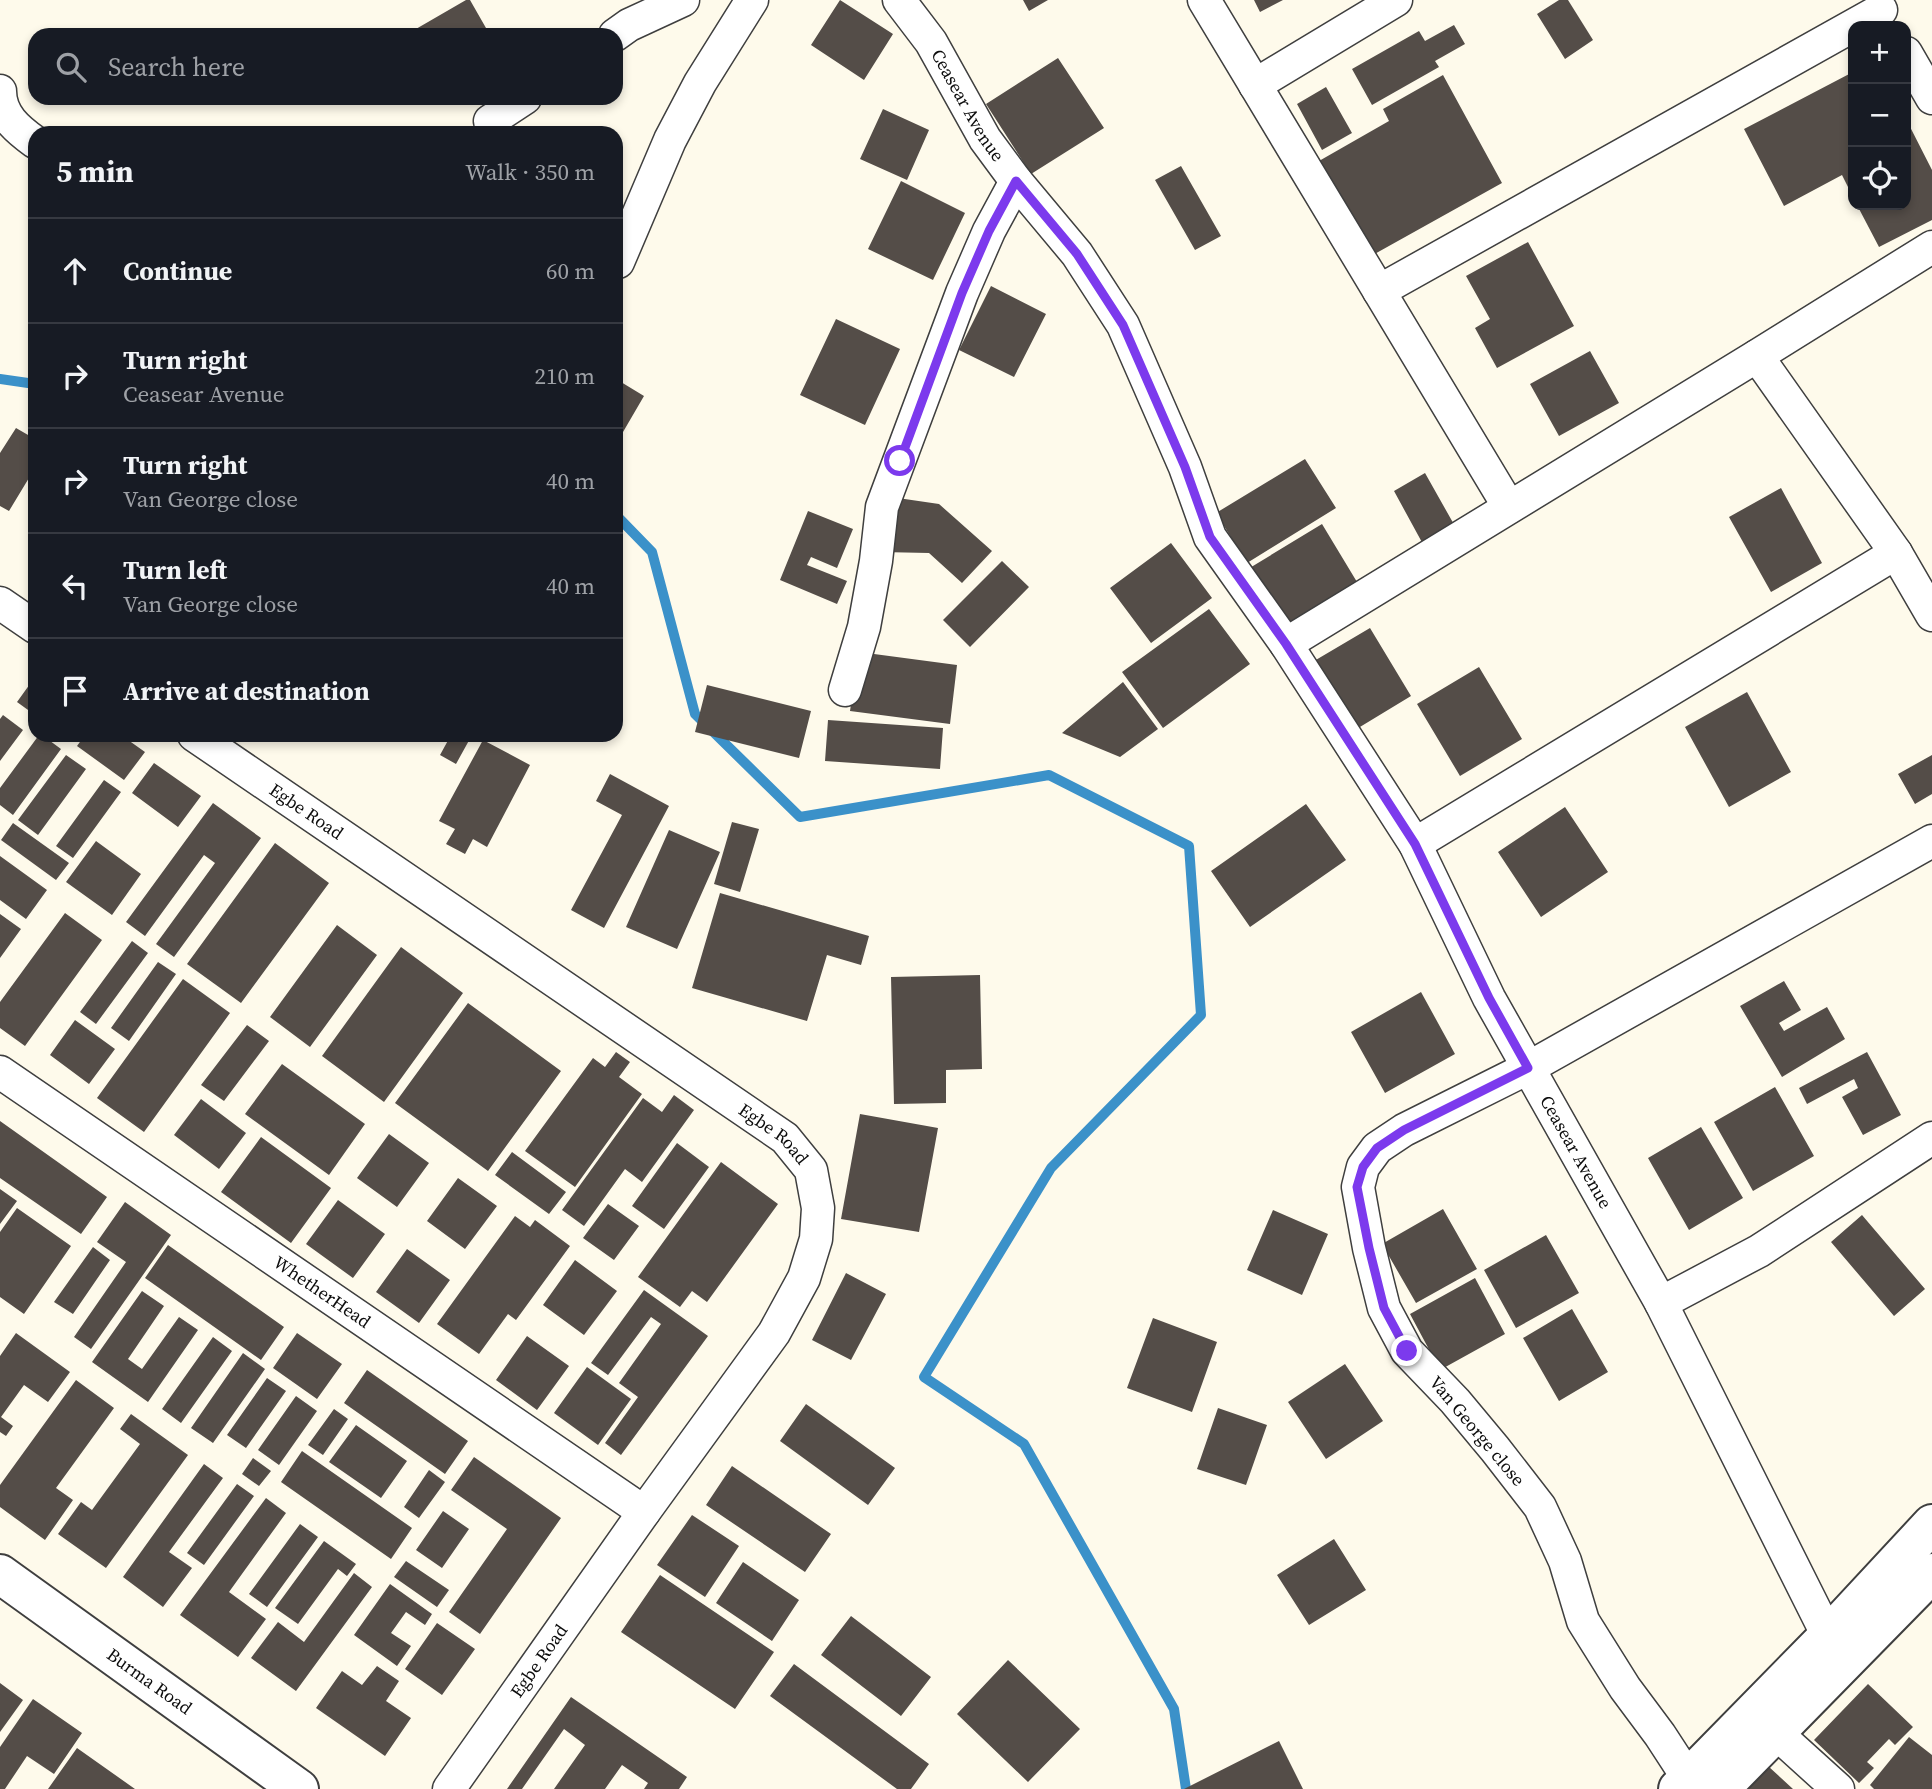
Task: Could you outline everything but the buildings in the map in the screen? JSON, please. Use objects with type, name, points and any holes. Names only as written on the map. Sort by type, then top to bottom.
[{"type":"street","points":[[623,29],[683,0]]},
{"type":"street","points":[[623,250],[670,140],[700,83],[752,0]]},
{"type":"street","name":"Ceasear Avenue","points":[[899,0],[930,42],[985,139],[1077,254],[1123,325],[1185,467],[1210,537],[1286,644],[1415,844],[1489,998],[1661,1303],[1828,1636]]},
{"type":"street","points":[[1204,0],[1509,507]]},
{"type":"street","points":[[1255,85],[1396,0]]},
{"type":"street","points":[[1379,291],[1882,12]]},
{"type":"street","points":[[1911,62],[1932,98]]},
{"type":"street","points":[[0,91],[7,116],[13,125],[28,137]]},
{"type":"street","points":[[490,121],[514,105]]},
{"type":"street","points":[[845,690],[864,627],[883,508],[962,293],[989,231],[1016,181]]},
{"type":"street","points":[[1286,644],[1932,247]]},
{"type":"street","points":[[1757,356],[1896,553],[1932,615]]},
{"type":"street","points":[[1415,844],[1896,553]]},
{"type":"street","points":[[0,603],[28,622]]},
{"type":"street","name":"Egbe Road","points":[[204,742],[785,1138],[811,1170],[818,1208],[816,1239],[804,1278],[774,1333],[449,1789]]},
{"type":"street","name":"Van George close","points":[[1695,1785],[1625,1688],[1583,1621],[1564,1561],[1540,1507],[1455,1401],[1407,1351],[1384,1308],[1357,1187],[1363,1167],[1377,1148],[1404,1130],[1528,1068],[1932,841]]},
{"type":"street","name":"WhetherHead","points":[[0,1072],[644,1512]]},
{"type":"street","points":[[1661,1303],[1759,1251],[1932,1138]]},
{"type":"street","points":[[1695,1785],[1932,1524]]},
{"type":"street","points":[[1695,1785],[1775,1732],[1932,1573]]},
{"type":"street","name":"Burma Road","points":[[0,1574],[299,1789]]},
{"type":"street","points":[[1775,1732],[1838,1789]]},
{"type":"waterway","points":[[0,379],[28,383]]},
{"type":"waterway","points":[[623,522],[652,552],[695,714],[800,817],[1049,775],[1189,846],[1201,1015],[1051,1168],[924,1377],[1024,1444],[1174,1709],[1186,1789]]},
{"type":"route","points":[[900,461],[962,293],[989,231],[1016,181],[1077,254],[1123,325],[1185,467],[1210,537],[1286,644],[1415,844],[1489,998],[1528,1068],[1404,1130],[1377,1148],[1363,1167],[1357,1187],[1369,1248],[1384,1308],[1407,1351]]}]
